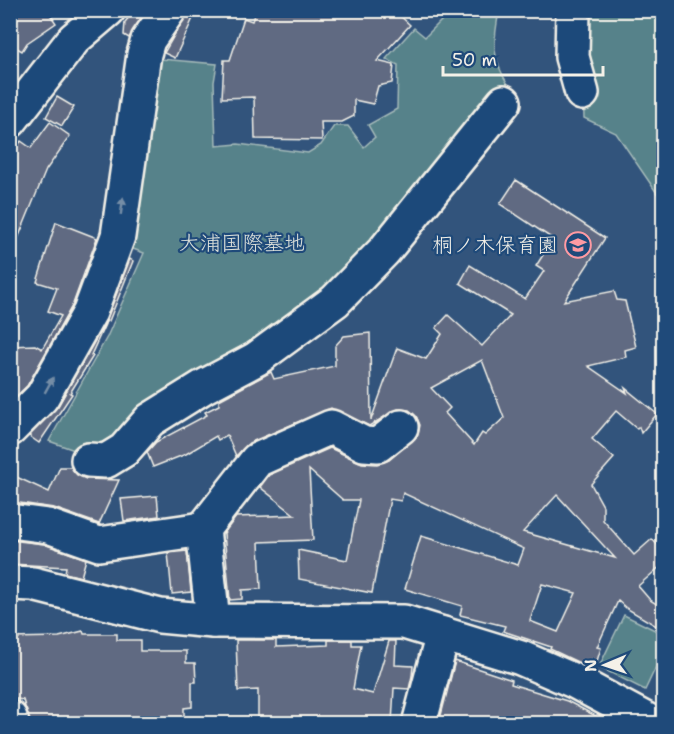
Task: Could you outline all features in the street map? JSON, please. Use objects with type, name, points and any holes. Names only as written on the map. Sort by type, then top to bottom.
[{"type":"street","points":[[10,121],[74,39],[108,10]]},
{"type":"street","points":[[10,429],[42,397],[90,312],[118,236],[144,54],[148,40],[169,10]]},
{"type":"street","points":[[573,10],[572,57],[582,93]]},
{"type":"street","points":[[88,460],[106,462],[124,450],[150,420],[203,387],[256,359],[335,301],[384,251],[504,102]]},
{"type":"street","points":[[10,521],[48,526],[99,544],[203,529],[257,460],[331,427],[364,444],[378,445],[392,436],[401,426]]},
{"type":"street","points":[[203,529],[213,621]]},
{"type":"street","points":[[10,583],[33,584],[160,616],[213,621],[404,622],[521,658],[574,681],[654,723]]},
{"type":"street","points":[[419,723],[442,634]]},
{"type":"street","points":[[10,718],[12,723]]},
{"type":"green space","points":[[581,10],[663,11],[663,202],[616,133],[584,118]]},
{"type":"green space","name":"大浦国際墓地","points":[[451,11],[499,11],[495,41],[496,58],[509,86],[426,193],[376,250],[117,450],[83,453],[49,441],[107,337],[144,253],[122,245],[149,58],[217,64],[214,82],[216,146],[238,144],[308,153],[321,145],[334,126],[348,126],[364,147],[375,137],[368,125],[397,109],[398,65],[386,59],[414,28],[425,37]]},
{"type":"green space","points":[[624,615],[663,634],[663,652],[645,690],[599,667]]},
{"type":"building","points":[[10,10],[47,10],[56,23],[27,43],[22,51],[10,44]]},
{"type":"building","points":[[135,10],[146,10],[129,38],[124,35],[125,22]]},
{"type":"building","points":[[256,10],[394,10],[410,25],[377,61],[394,65],[392,83],[378,86],[373,104],[354,100],[354,116],[342,122],[321,122],[322,140],[255,139],[254,97],[222,98],[224,60],[230,60],[244,18],[252,21]]},
{"type":"building","points":[[187,13],[194,16],[175,58],[164,53]]},
{"type":"building","points":[[57,97],[74,107],[62,126],[46,117]]},
{"type":"building","points":[[50,122],[70,136],[46,170],[10,258],[10,157],[21,141],[31,148]]},
{"type":"building","points":[[516,180],[605,238],[564,301],[614,291],[617,300],[625,301],[636,347],[625,350],[626,357],[588,366],[627,393],[625,388],[657,414],[641,433],[639,427],[637,429],[616,411],[592,439],[614,458],[591,484],[603,506],[603,520],[634,555],[652,539],[663,551],[663,564],[638,586],[650,600],[663,608],[663,630],[618,601],[597,647],[601,648],[597,661],[591,660],[588,667],[550,649],[551,647],[503,631],[505,626],[460,615],[462,606],[405,589],[421,536],[518,565],[524,549],[403,493],[401,501],[390,499],[372,593],[299,579],[298,550],[347,560],[359,500],[343,500],[309,470],[313,540],[259,542],[261,589],[242,590],[242,599],[230,600],[224,533],[236,517],[295,515],[260,487],[269,475],[330,448],[362,463],[377,464],[389,460],[418,435],[420,425],[416,416],[409,410],[398,409],[369,426],[331,408],[249,443],[236,456],[227,435],[218,440],[216,436],[186,454],[153,467],[147,452],[156,442],[207,415],[205,412],[219,405],[219,400],[271,372],[274,379],[335,366],[335,346],[344,336],[370,333],[371,420],[397,348],[426,359],[442,334],[436,328],[448,315],[482,346],[511,315],[460,283],[470,265],[525,299],[544,271],[536,266],[553,239],[500,204]],"holes":[[[482,360],[504,418],[485,435],[482,433],[474,445],[445,413],[450,408],[431,388]],[[557,495],[615,558],[523,532]],[[542,584],[576,593],[558,632],[530,621]]]},
{"type":"building","points":[[56,222],[97,238],[73,304],[27,386],[10,402],[10,346],[35,345],[42,349],[61,316],[48,311],[57,288],[37,282]]},
{"type":"building","points":[[130,259],[133,261],[109,321],[107,320],[91,355],[93,356],[70,393],[72,394],[39,443],[29,436],[58,406],[106,321]]},
{"type":"building","points":[[60,467],[71,467],[77,475],[86,479],[119,480],[99,524],[54,508],[13,502],[10,474],[49,492]]},
{"type":"building","points":[[157,496],[159,516],[124,521],[121,499]]},
{"type":"building","points":[[10,540],[44,544],[86,559],[81,577],[65,573],[66,567],[10,564]]},
{"type":"building","points":[[187,551],[191,592],[172,594],[168,553]]},
{"type":"building","points":[[83,631],[84,634],[117,634],[117,640],[140,640],[140,651],[186,651],[186,663],[195,663],[196,682],[192,682],[192,707],[184,708],[184,723],[30,723],[23,700],[10,698],[10,638],[59,637]]},
{"type":"building","points":[[236,640],[276,640],[276,647],[328,645],[328,640],[352,640],[352,645],[361,645],[353,689],[373,694],[389,641],[396,641],[395,665],[413,666],[409,689],[394,688],[392,723],[258,723],[258,690],[238,691]]},
{"type":"building","points":[[455,661],[512,680],[511,684],[567,701],[609,723],[439,723]]},
{"type":"place","name":"桐ノ木保育園","points":[[578,245]]}]
